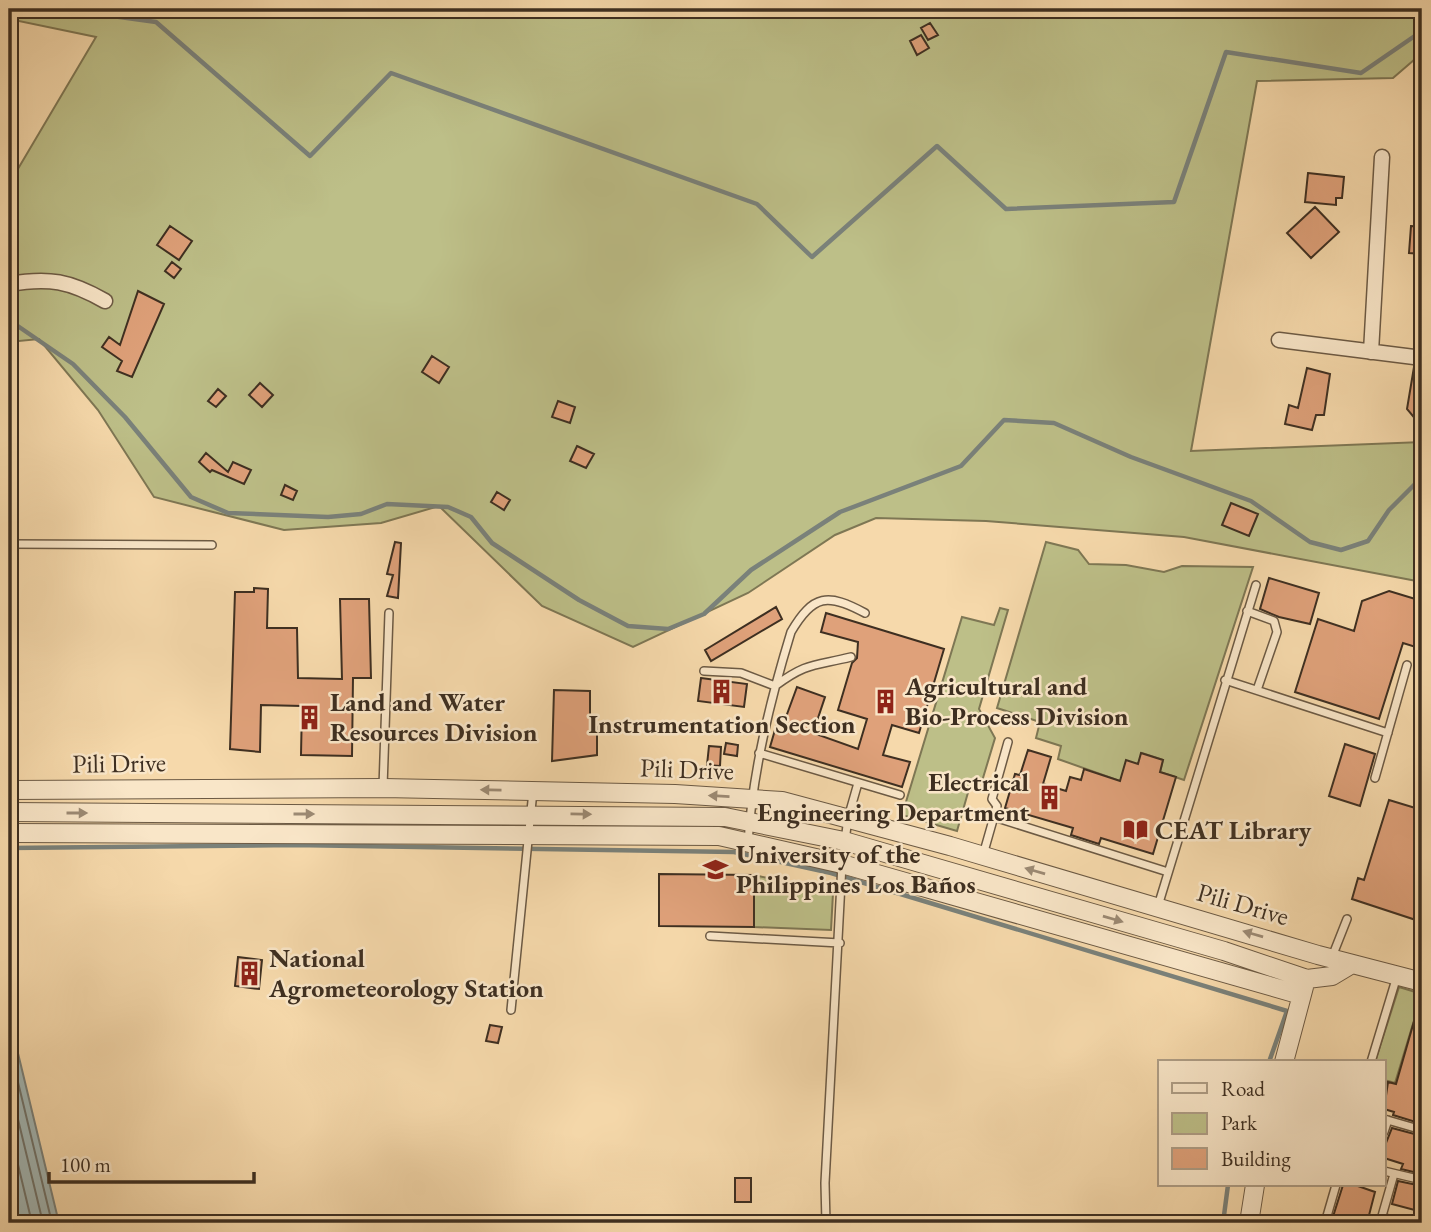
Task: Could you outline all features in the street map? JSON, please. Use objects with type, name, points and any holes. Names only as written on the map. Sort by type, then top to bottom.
[{"type":"street","points":[[1371,352],[1382,157]]},
{"type":"street","points":[[9,284],[29,281],[76,285],[105,301]]},
{"type":"street","points":[[1279,340],[1422,358]]},
{"type":"street","name":"Pili Drive","points":[[9,790],[383,788],[782,801],[1422,982]]},
{"type":"street","points":[[9,812],[632,815],[750,820],[844,841],[1224,951],[1304,987]]},
{"type":"street","points":[[9,833],[529,839],[719,836],[842,864],[1304,987],[1332,976],[1352,964]]},
{"type":"street","points":[[1285,1060],[1304,987],[1325,956]]},
{"type":"street","points":[[1249,1223],[1255,1186]]},
{"type":"lane","points":[[9,544],[212,545]]},
{"type":"lane","points":[[1157,906],[1224,680],[1256,585]]},
{"type":"lane","points":[[748,842],[751,798],[759,753],[791,632],[811,605],[821,600],[835,599],[865,613]]},
{"type":"lane","points":[[1247,611],[1274,621],[1277,632],[1257,690]]},
{"type":"lane","points":[[383,788],[390,613]]},
{"type":"lane","points":[[775,686],[798,669],[813,663],[851,657]]},
{"type":"lane","points":[[1375,778],[1407,664]]},
{"type":"lane","points":[[704,671],[741,673],[775,686]]},
{"type":"lane","points":[[1224,680],[1388,733]]},
{"type":"lane","points":[[983,856],[997,806],[992,799],[1008,742]]},
{"type":"lane","points":[[759,753],[900,795]]},
{"type":"lane","points":[[826,1223],[825,1184],[842,864],[848,818],[858,783]]},
{"type":"lane","points":[[511,1010],[533,791]]},
{"type":"lane","points":[[630,836],[632,815]]},
{"type":"lane","points":[[994,817],[1168,872]]},
{"type":"lane","points":[[1325,956],[1347,919]]},
{"type":"lane","points":[[710,936],[839,943]]},
{"type":"lane","points":[[1372,1060],[1398,975]]},
{"type":"lane","points":[[1386,1120],[1422,1130]]},
{"type":"lane","points":[[1386,1172],[1422,1180]]},
{"type":"lane","points":[[1394,1174],[1381,1220],[1401,1223]]},
{"type":"lane","points":[[1325,1223],[1336,1186]]},
{"type":"green space","points":[[9,9],[1422,9],[1422,53],[1393,78],[1257,81],[1191,451],[1422,442],[1422,582],[1184,537],[986,521],[876,518],[835,535],[748,593],[633,647],[542,606],[439,506],[381,523],[284,530],[154,497],[98,410],[39,339],[9,342],[9,184],[96,37],[9,19]]},
{"type":"green space","points":[[1046,542],[1078,550],[1089,564],[1126,565],[1164,572],[1182,566],[1253,567],[1184,780],[1160,772],[1163,760],[1142,753],[1138,764],[1120,781],[1058,759],[1061,746],[1036,738],[1040,722],[997,708]]},
{"type":"green space","points":[[1000,608],[1008,610],[979,709],[995,738],[983,778],[969,789],[957,831],[902,815],[962,617],[994,625]]},
{"type":"green space","points":[[754,875],[833,893],[831,930],[754,927]]},
{"type":"green space","points":[[1399,987],[1422,994],[1422,1016],[1416,1014],[1395,1083],[1388,1081],[1386,1088],[1386,1060],[1376,1060]]},
{"type":"water","points":[[9,1016],[59,1223],[9,1223]]},
{"type":"building","points":[[930,23],[938,35],[928,40],[921,28]]},
{"type":"building","points":[[921,35],[929,48],[917,55],[910,41]]},
{"type":"building","points":[[1308,173],[1344,177],[1342,198],[1336,198],[1336,205],[1305,202]]},
{"type":"building","points":[[1315,207],[1339,232],[1311,258],[1287,233]]},
{"type":"building","points":[[170,226],[192,241],[179,260],[157,245]]},
{"type":"building","points":[[1411,226],[1422,227],[1422,254],[1409,253]]},
{"type":"building","points":[[172,262],[181,269],[174,278],[165,271]]},
{"type":"building","points":[[138,291],[164,304],[132,377],[117,371],[122,361],[102,347],[109,337],[120,345]]},
{"type":"building","points":[[432,356],[449,367],[439,383],[422,372]]},
{"type":"building","points":[[1414,367],[1422,367],[1422,427],[1407,409]]},
{"type":"building","points":[[1307,368],[1330,374],[1324,415],[1316,415],[1312,430],[1285,424],[1289,405],[1298,408]]},
{"type":"building","points":[[260,383],[273,395],[262,407],[249,395]]},
{"type":"building","points":[[218,389],[226,396],[216,407],[208,401]]},
{"type":"building","points":[[558,401],[575,407],[570,423],[552,417]]},
{"type":"building","points":[[577,446],[594,454],[586,468],[570,461]]},
{"type":"building","points":[[206,453],[228,472],[233,462],[251,470],[244,484],[212,470],[210,472],[199,462]]},
{"type":"building","points":[[285,485],[297,491],[293,500],[281,495]]},
{"type":"building","points":[[497,492],[510,500],[504,510],[491,502]]},
{"type":"building","points":[[1231,503],[1258,514],[1249,536],[1222,525]]},
{"type":"building","points":[[395,542],[401,543],[398,598],[387,596],[393,575],[387,574]]},
{"type":"building","points":[[1269,578],[1319,593],[1310,624],[1279,617],[1260,609]]},
{"type":"building","points":[[254,588],[268,589],[267,628],[297,628],[298,678],[342,679],[340,599],[369,599],[371,678],[353,678],[352,756],[301,755],[302,706],[261,705],[260,752],[230,749],[235,592],[254,592]]},
{"type":"building","points":[[1389,591],[1422,601],[1422,649],[1403,643],[1379,719],[1295,692],[1318,619],[1354,631],[1362,601]]},
{"type":"building","points":[[776,607],[782,619],[711,661],[705,650]]},
{"type":"building","name":"Agricultural and Bio-Process Division","points":[[826,613],[944,649],[919,733],[892,725],[883,755],[910,762],[902,787],[770,747],[777,723],[783,725],[797,687],[825,697],[813,733],[858,749],[867,719],[838,710],[852,663],[857,658],[858,642],[821,632]]},
{"type":"building","name":"Instrumentation Section","points":[[701,678],[747,684],[744,707],[698,701]]},
{"type":"building","points":[[554,690],[590,691],[590,725],[597,725],[597,755],[552,761]]},
{"type":"building","points":[[726,743],[738,745],[737,756],[724,754]]},
{"type":"building","points":[[1345,744],[1375,754],[1360,806],[1329,796]]},
{"type":"building","points":[[709,746],[721,747],[720,766],[707,765]]},
{"type":"building","name":"Electrical Engineering Department","points":[[1028,750],[1051,757],[1043,784],[1066,791],[1070,777],[1081,780],[1084,769],[1120,781],[1126,760],[1138,764],[1141,753],[1163,760],[1160,772],[1176,777],[1153,854],[1101,838],[1099,844],[1071,835],[1073,828],[1005,808],[1015,774],[1020,775]]},
{"type":"building","points":[[1389,800],[1422,810],[1422,922],[1352,899],[1358,878],[1364,880]]},
{"type":"building","points":[[659,874],[754,875],[754,927],[659,926]]},
{"type":"building","name":"National Agrometeorology Station","points":[[238,957],[262,960],[259,989],[235,986]]},
{"type":"building","points":[[1419,1004],[1422,1004],[1422,1124],[1393,1115],[1394,1112],[1386,1110],[1388,1082],[1396,1084]]},
{"type":"building","points":[[490,1025],[502,1027],[498,1043],[486,1041]]},
{"type":"building","points":[[1392,1128],[1422,1136],[1422,1174],[1401,1169],[1403,1164],[1386,1159],[1386,1143]]},
{"type":"building","points":[[735,1178],[751,1178],[751,1202],[735,1202]]},
{"type":"building","points":[[1398,1181],[1422,1186],[1422,1212],[1392,1204]]},
{"type":"building","points":[[1343,1186],[1358,1186],[1375,1192],[1367,1223],[1331,1223]]},
{"type":"waterway","points":[[62,9],[156,22],[310,156],[391,73],[757,204],[812,257],[937,146],[1006,209],[1174,202],[1226,52],[1361,73],[1422,31]]},
{"type":"waterway","points":[[9,320],[73,364],[125,417],[191,497],[228,513],[328,517],[361,514],[387,504],[448,507],[471,517],[492,543],[579,600],[628,626],[668,629],[704,614],[751,570],[840,512],[961,466],[1004,420],[1054,423],[1131,457],[1251,501],[1310,542],[1341,550],[1368,541],[1389,510],[1422,477]]},
{"type":"waterway","points":[[9,848],[294,845],[734,852],[831,873],[1287,1011],[1270,1060]]},
{"type":"waterway","points":[[1223,1223],[1228,1186]]},
{"type":"place","name":"Instrumentation Section","points":[[722,692]]},
{"type":"place","name":"Agricultural and Bio-Process Division","points":[[885,701]]},
{"type":"place","name":"Land and Water Resources Division","points":[[310,717]]},
{"type":"place","name":"Electrical Engineering Department","points":[[1049,797]]},
{"type":"place","name":"CEAT Library","points":[[1135,830]]},
{"type":"place","name":"University of the Philippines Los Baños","points":[[716,869]]},
{"type":"place","name":"National Agrometeorology Station","points":[[249,973]]}]
